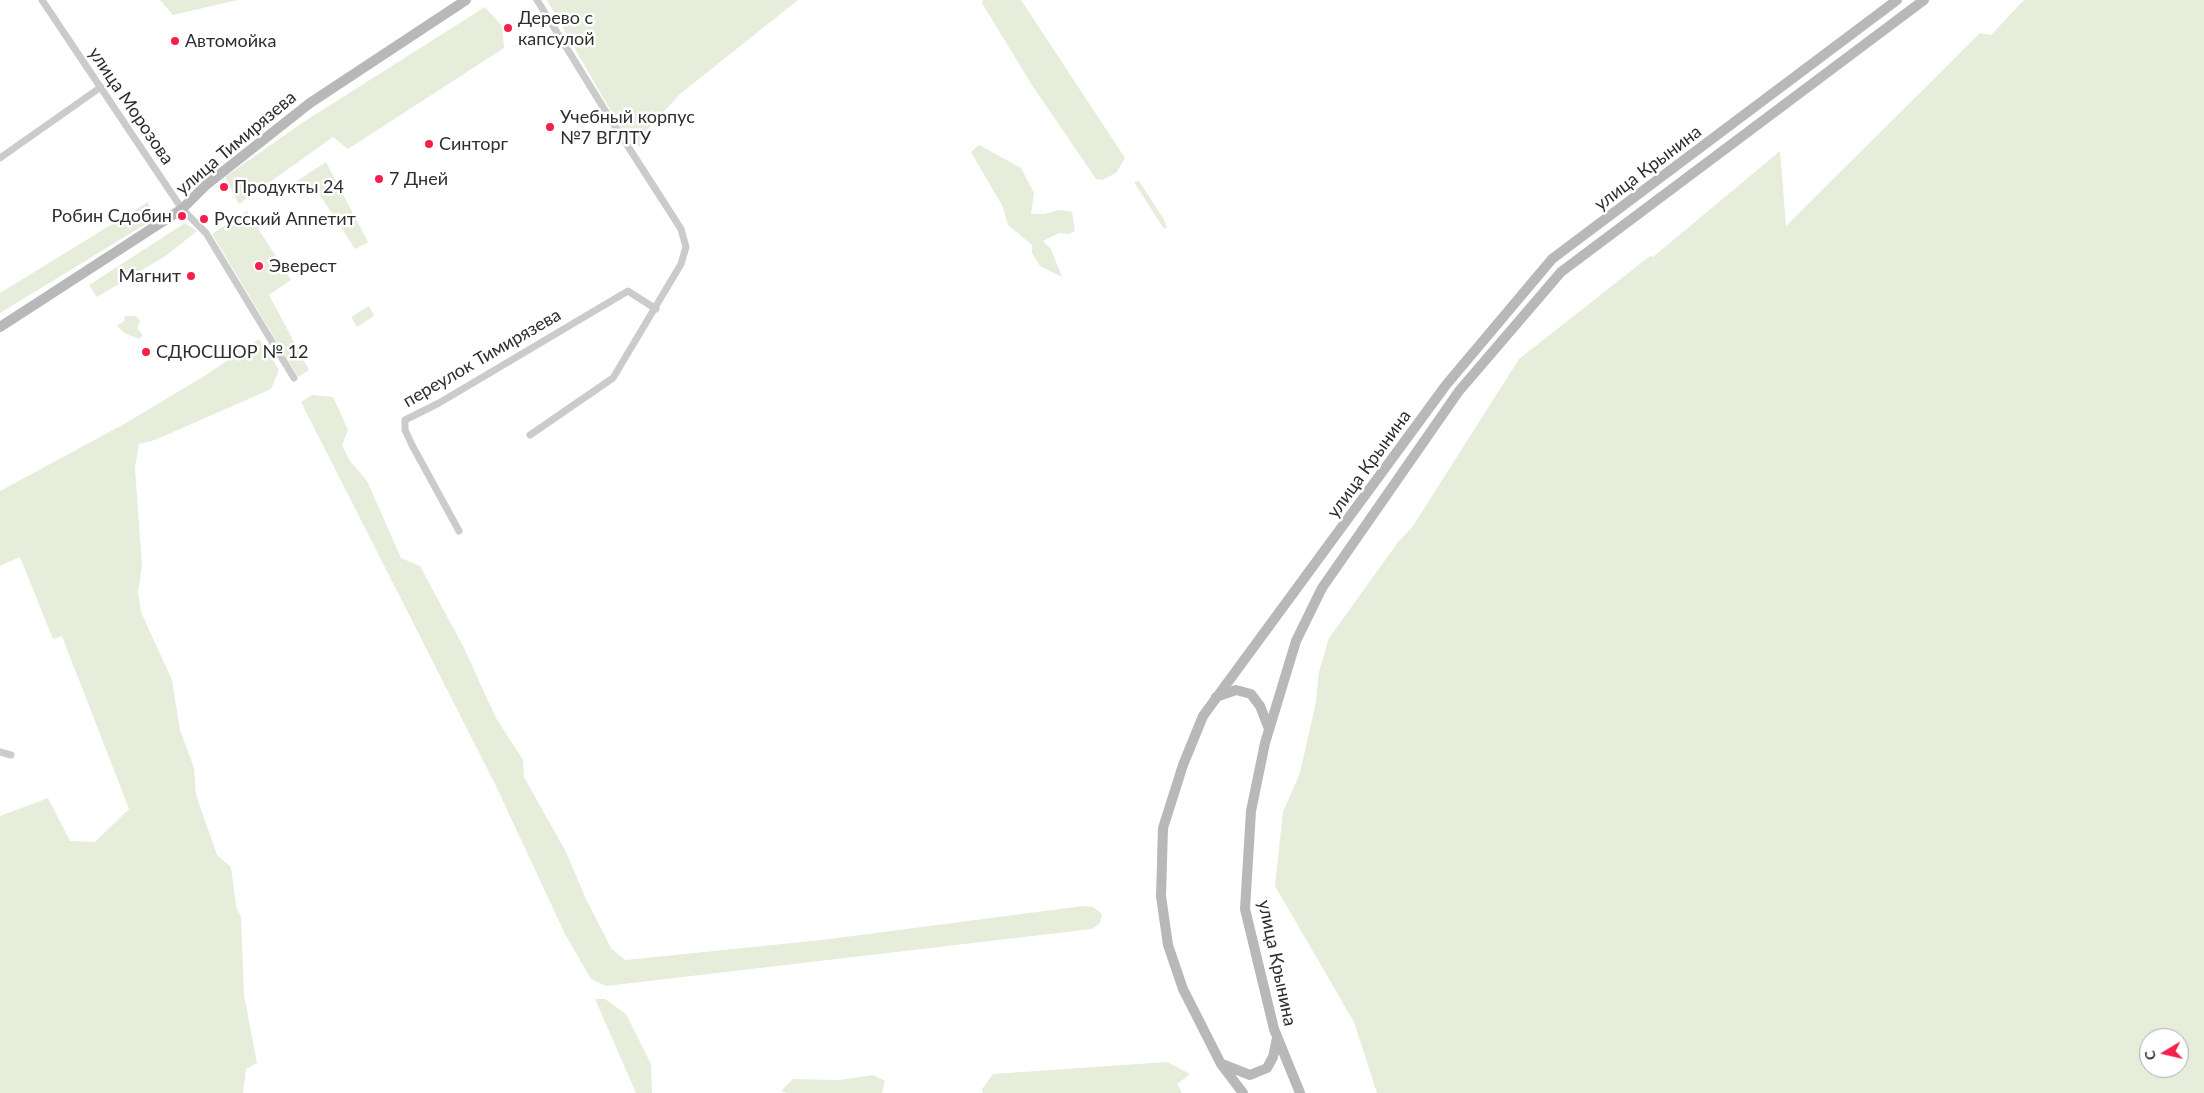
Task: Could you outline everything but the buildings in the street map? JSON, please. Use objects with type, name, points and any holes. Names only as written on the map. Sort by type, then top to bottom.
[{"type":"main road","name":"улица Тимирязева","points":[[0,327],[182,209],[206,185],[310,103],[466,0]]},
{"type":"main road","name":"улица Крынина","points":[[1242,1093],[1221,1064],[1183,989],[1168,945],[1161,896],[1163,828],[1183,765],[1203,716],[1446,385],[1552,259],[1897,0]]},
{"type":"main road","name":"улица Крынина","points":[[1300,1093],[1277,1038],[1245,909],[1250,811],[1269,729],[1296,641],[1322,588],[1459,391],[1561,272],[1924,0]]},
{"type":"main road","points":[[1216,697],[1236,690],[1251,694],[1260,706],[1269,729]]},
{"type":"main road","points":[[1221,1064],[1250,1075],[1267,1068],[1273,1057],[1277,1038]]},
{"type":"street","name":"улица Морозова","points":[[42,0],[182,209],[206,233],[294,378]]},
{"type":"street","points":[[530,435],[613,378],[656,309],[684,255],[686,247],[681,229],[537,0]]},
{"type":"street","points":[[0,158],[101,87]]},
{"type":"street","name":"переулок Тимирязева","points":[[459,532],[412,445],[405,430],[405,420],[439,403],[628,291],[656,309]]},
{"type":"street","points":[[0,752],[11,755]]},
{"type":"green space","points":[[160,0],[238,0],[173,15]]},
{"type":"green space","points":[[547,0],[798,0],[680,94],[646,131],[641,147],[628,141]]},
{"type":"green space","points":[[983,0],[1021,0],[1125,158],[1116,173],[1102,180],[1096,179],[1030,82],[982,3]]},
{"type":"green space","points":[[2024,0],[2204,0],[2204,1093],[1377,1093],[1354,1022],[1275,886],[1283,812],[1300,773],[1316,702],[1319,672],[1329,638],[1399,541],[1413,526],[1519,359],[1650,256],[1653,257],[1780,151],[1786,226],[1980,33],[1991,35]]},
{"type":"green space","points":[[485,7],[502,26],[504,48],[348,149],[333,137],[239,204],[225,177],[305,121]]},
{"type":"green space","points":[[979,145],[1021,168],[1034,193],[1031,214],[1044,214],[1059,210],[1072,212],[1075,231],[1069,234],[1059,233],[1043,241],[1051,249],[1062,277],[1040,266],[1032,253],[1032,245],[1008,225],[1003,207],[971,152]]},
{"type":"green space","points":[[326,162],[368,242],[355,249],[318,192],[283,190]]},
{"type":"green space","points":[[1139,181],[1163,218],[1167,227],[1164,229],[1134,182]]},
{"type":"green space","points":[[148,202],[154,219],[0,313],[0,293]]},
{"type":"green space","points":[[247,211],[291,280],[269,295],[309,370],[298,377],[212,234]]},
{"type":"green space","points":[[185,223],[197,231],[167,255],[97,297],[89,285]]},
{"type":"green space","points":[[369,306],[374,316],[357,327],[351,317]]},
{"type":"green space","points":[[125,316],[136,316],[140,321],[137,328],[143,335],[139,339],[124,333],[117,326],[124,321]]},
{"type":"green space","points":[[259,339],[279,370],[271,389],[155,440],[139,444],[135,468],[142,566],[138,592],[141,612],[172,680],[180,730],[194,768],[196,795],[217,855],[231,867],[236,906],[241,917],[244,995],[257,1063],[246,1069],[243,1093],[0,1093],[0,816],[48,798],[70,841],[95,842],[129,809],[62,636],[53,639],[20,557],[0,566],[0,491],[126,423],[206,375]]},
{"type":"green space","points":[[312,395],[333,397],[348,430],[342,445],[350,461],[367,481],[401,558],[420,566],[464,648],[496,718],[523,760],[524,777],[566,852],[586,899],[611,948],[625,960],[822,940],[1083,906],[1093,907],[1102,914],[1100,923],[1092,929],[606,986],[591,979],[565,934],[496,786],[301,402]]},
{"type":"green space","points":[[595,999],[605,999],[626,1014],[651,1064],[652,1093],[636,1093]]},
{"type":"green space","points":[[1167,1062],[1190,1074],[1177,1084],[1182,1093],[983,1093],[982,1089],[993,1074]]},
{"type":"green space","points":[[873,1075],[885,1081],[882,1093],[787,1093],[781,1091],[793,1079],[840,1080]]},
{"type":"place","name":"Дерево с капсулой","points":[[508,28]]},
{"type":"place","name":"Автомойка","points":[[175,41]]},
{"type":"place","name":"Учебный корпус №7 ВГЛТУ","points":[[550,127]]},
{"type":"place","name":"Синторг","points":[[429,144]]},
{"type":"place","name":"7 Дней","points":[[379,179]]},
{"type":"place","name":"Продукты 24","points":[[224,187]]},
{"type":"place","name":"Робин Сдобин","points":[[182,216]]},
{"type":"place","name":"Русский Аппетит","points":[[204,219]]},
{"type":"place","name":"Эверест","points":[[259,266]]},
{"type":"place","name":"Магнит","points":[[191,276]]},
{"type":"place","name":"СДЮСШОР № 12","points":[[146,352]]}]
